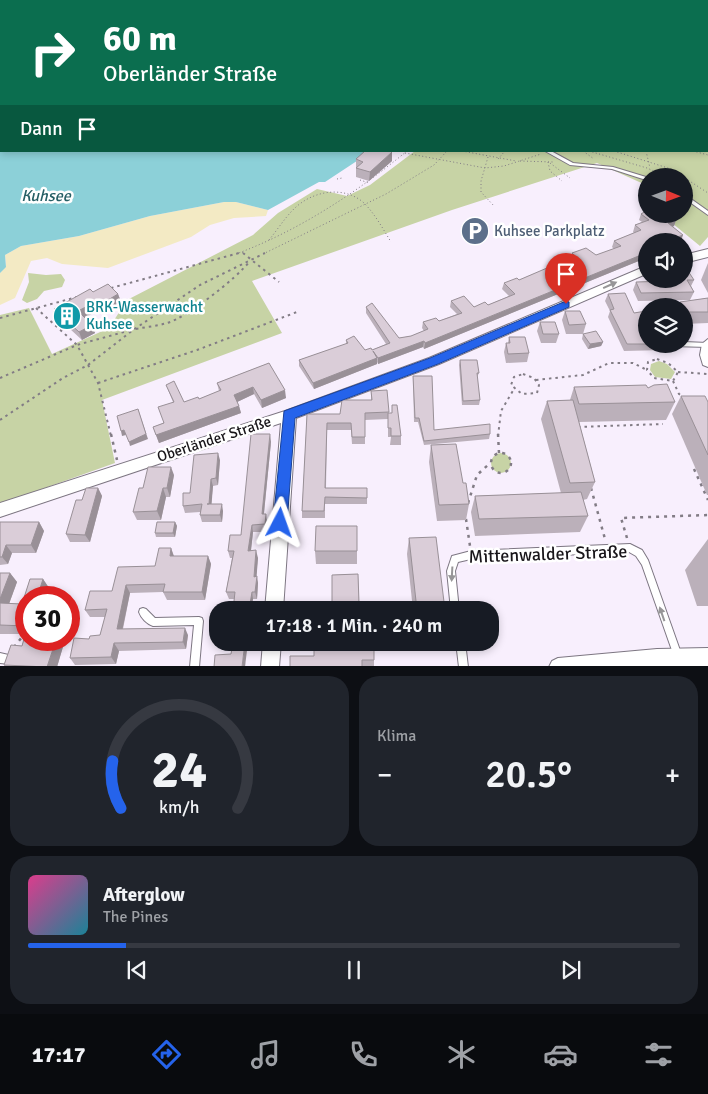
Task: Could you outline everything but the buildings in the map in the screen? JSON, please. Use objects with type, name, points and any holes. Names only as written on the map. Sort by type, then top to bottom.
[{"type":"street","points":[[693,257],[708,253]]},
{"type":"street","name":"Oberländer Straße","points":[[0,510],[288,415],[464,349],[638,273]]},
{"type":"street","points":[[708,345],[706,355],[708,362]]},
{"type":"street","points":[[275,601],[288,415]]},
{"type":"street","points":[[270,666],[271,651]]},
{"type":"street","points":[[558,666],[658,662],[708,657]]},
{"type":"lane","points":[[548,152],[572,164],[613,168],[638,176]]},
{"type":"lane","points":[[693,202],[708,213]]},
{"type":"lane","points":[[693,345],[708,345]]},
{"type":"lane","name":"Mittenwalder Straße","points":[[454,601],[451,571],[455,559],[471,555],[630,548],[639,553],[645,563],[679,659]]},
{"type":"lane","points":[[143,612],[153,622],[199,621],[194,666]]},
{"type":"lane","points":[[462,651],[464,666]]},
{"type":"path","points":[[108,288],[242,252],[268,242],[369,183],[406,152],[437,161],[485,168],[504,166],[548,152]]},
{"type":"path","points":[[0,420],[63,378],[88,365],[134,330],[200,285],[406,182],[437,161],[445,152]]},
{"type":"path","points":[[466,152],[497,159],[572,164]]},
{"type":"path","points":[[497,159],[504,152]]},
{"type":"path","points":[[592,152],[647,168]]},
{"type":"path","points":[[618,152],[671,169],[708,193]]},
{"type":"path","points":[[646,152],[650,161],[650,168]]},
{"type":"path","points":[[488,157],[481,181],[481,192],[494,206]]},
{"type":"path","points":[[548,162],[570,178]]},
{"type":"path","points":[[548,162],[550,171],[562,181]]},
{"type":"path","points":[[337,179],[342,178]]},
{"type":"path","points":[[360,180],[369,183]]},
{"type":"path","points":[[268,242],[286,218],[308,198],[332,191],[349,193],[365,204],[391,242]]},
{"type":"path","points":[[242,252],[265,268],[279,282]]},
{"type":"path","points":[[0,378],[103,336],[170,323],[205,300],[243,270],[251,260]]},
{"type":"path","points":[[0,318],[82,295]]},
{"type":"path","points":[[36,308],[77,345],[98,383],[120,470]]},
{"type":"path","points":[[98,383],[197,350],[297,312]]},
{"type":"path","points":[[647,370],[648,362],[658,359],[668,363],[678,372],[708,374]]},
{"type":"path","points":[[536,380],[584,375],[609,363],[633,363],[647,370],[654,378],[673,381]]},
{"type":"path","points":[[673,381],[678,372]]},
{"type":"path","points":[[523,374],[536,380],[540,385],[537,393],[528,396],[517,393],[511,385],[516,376],[523,374]]},
{"type":"path","points":[[673,381],[679,394],[687,398]]},
{"type":"path","points":[[499,454],[497,429],[500,412],[506,397],[514,389]]},
{"type":"path","points":[[574,428],[663,424]]},
{"type":"path","points":[[468,504],[477,475],[489,464],[491,456],[499,454],[508,456],[512,464],[510,470],[502,473],[493,470],[489,464]]},
{"type":"path","points":[[694,469],[708,500]]},
{"type":"path","points":[[590,484],[608,549]]},
{"type":"path","points":[[630,548],[621,518],[708,515]]},
{"type":"path","points":[[466,519],[471,555]]},
{"type":"path","points":[[4,659],[15,646]]},
{"type":"green space","points":[[414,152],[708,152],[708,237],[700,246],[693,240],[693,233],[684,233],[672,223],[693,223],[693,168],[638,168],[638,181],[597,163],[452,210],[252,281],[282,333],[102,400],[115,463],[0,504],[0,315],[29,308],[52,354],[109,328],[127,300],[253,235],[278,213],[317,189],[347,196],[370,185]]},
{"type":"green space","points":[[28,273],[61,274],[65,280],[62,287],[44,291],[37,299],[27,303],[22,300],[29,282]]},
{"type":"green space","points":[[659,361],[667,364],[675,372],[671,379],[655,377],[650,370],[651,364]]},
{"type":"green space","points":[[501,453],[508,456],[511,463],[508,470],[501,473],[494,470],[491,463],[494,456]]},
{"type":"sand","points":[[224,202],[236,202],[268,210],[266,216],[234,218],[210,225],[191,237],[108,268],[62,264],[47,258],[31,261],[15,298],[0,305],[0,273],[6,266],[5,255],[21,246],[79,236],[150,216]]},
{"type":"water","name":"Kuhsee","points":[[0,152],[370,152],[325,182],[319,182],[268,210],[236,202],[224,202],[150,216],[79,236],[21,246],[5,255],[6,267],[0,273]]},
{"type":"place","name":"Kuhsee Parkplatz","points":[[475,231]]},
{"type":"place","name":"BRK-Wasserwacht Kuhsee","points":[[67,316]]},
{"type":"route","points":[[280,523],[288,415],[434,361],[566,304]]}]
